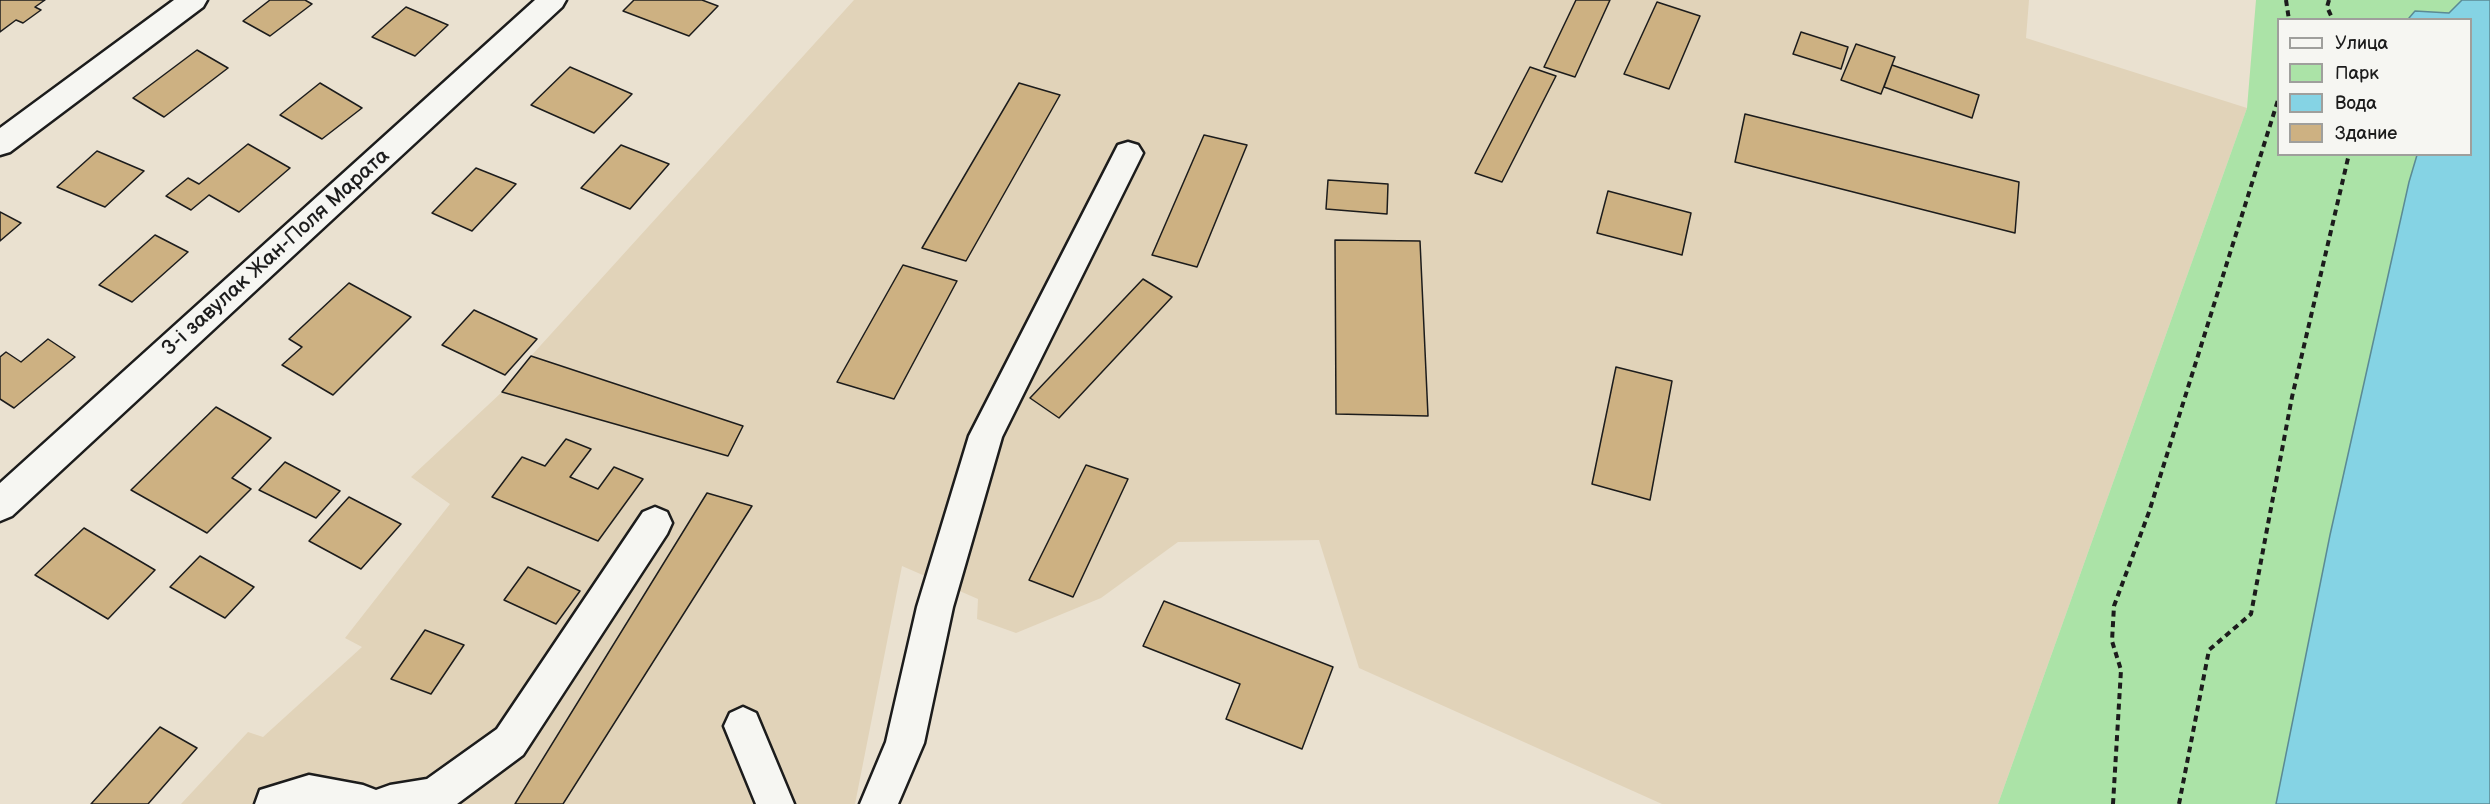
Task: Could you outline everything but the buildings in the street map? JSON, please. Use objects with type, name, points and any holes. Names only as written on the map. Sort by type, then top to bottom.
[{"type":"street","points":[[0,144],[193,0]]},
{"type":"street","name":"3-і завулак Жан-Поля Марата","points":[[0,505],[552,0]]},
{"type":"street","points":[[879,804],[905,743],[935,607],[986,436],[1128,153]]},
{"type":"street","points":[[390,804],[434,797],[510,742],[655,523]]},
{"type":"street","points":[[743,726],[775,804]]},
{"type":"street","points":[[274,804],[309,794],[363,804]]},
{"type":"path","points":[[2286,0],[2289,18]]},
{"type":"path","points":[[2329,0],[2327,7],[2331,18]]},
{"type":"path","points":[[2113,804],[2117,776],[2121,670],[2112,641],[2114,606],[2149,512],[2277,103]]},
{"type":"path","points":[[2179,804],[2209,650],[2251,614],[2292,397],[2349,156]]},
{"type":"shaded area","points":[[854,0],[2029,0],[2026,38],[2247,108],[1998,804],[1662,804],[1359,668],[1319,540],[1178,542],[1101,598],[1016,633],[977,619],[978,599],[902,566],[855,804],[181,804],[248,732],[263,737],[362,647],[345,638],[450,504],[411,477],[502,392],[531,356]]},
{"type":"green space","points":[[2256,0],[2462,0],[2449,13],[2410,18],[2277,18],[2277,156],[2417,156],[2409,182],[2293,804],[1998,804],[2247,108]]},
{"type":"water","points":[[2462,0],[2490,0],[2490,804],[2276,804],[2330,535],[2417,156],[2472,156],[2472,18],[2409,18],[2415,11],[2449,13]]}]
